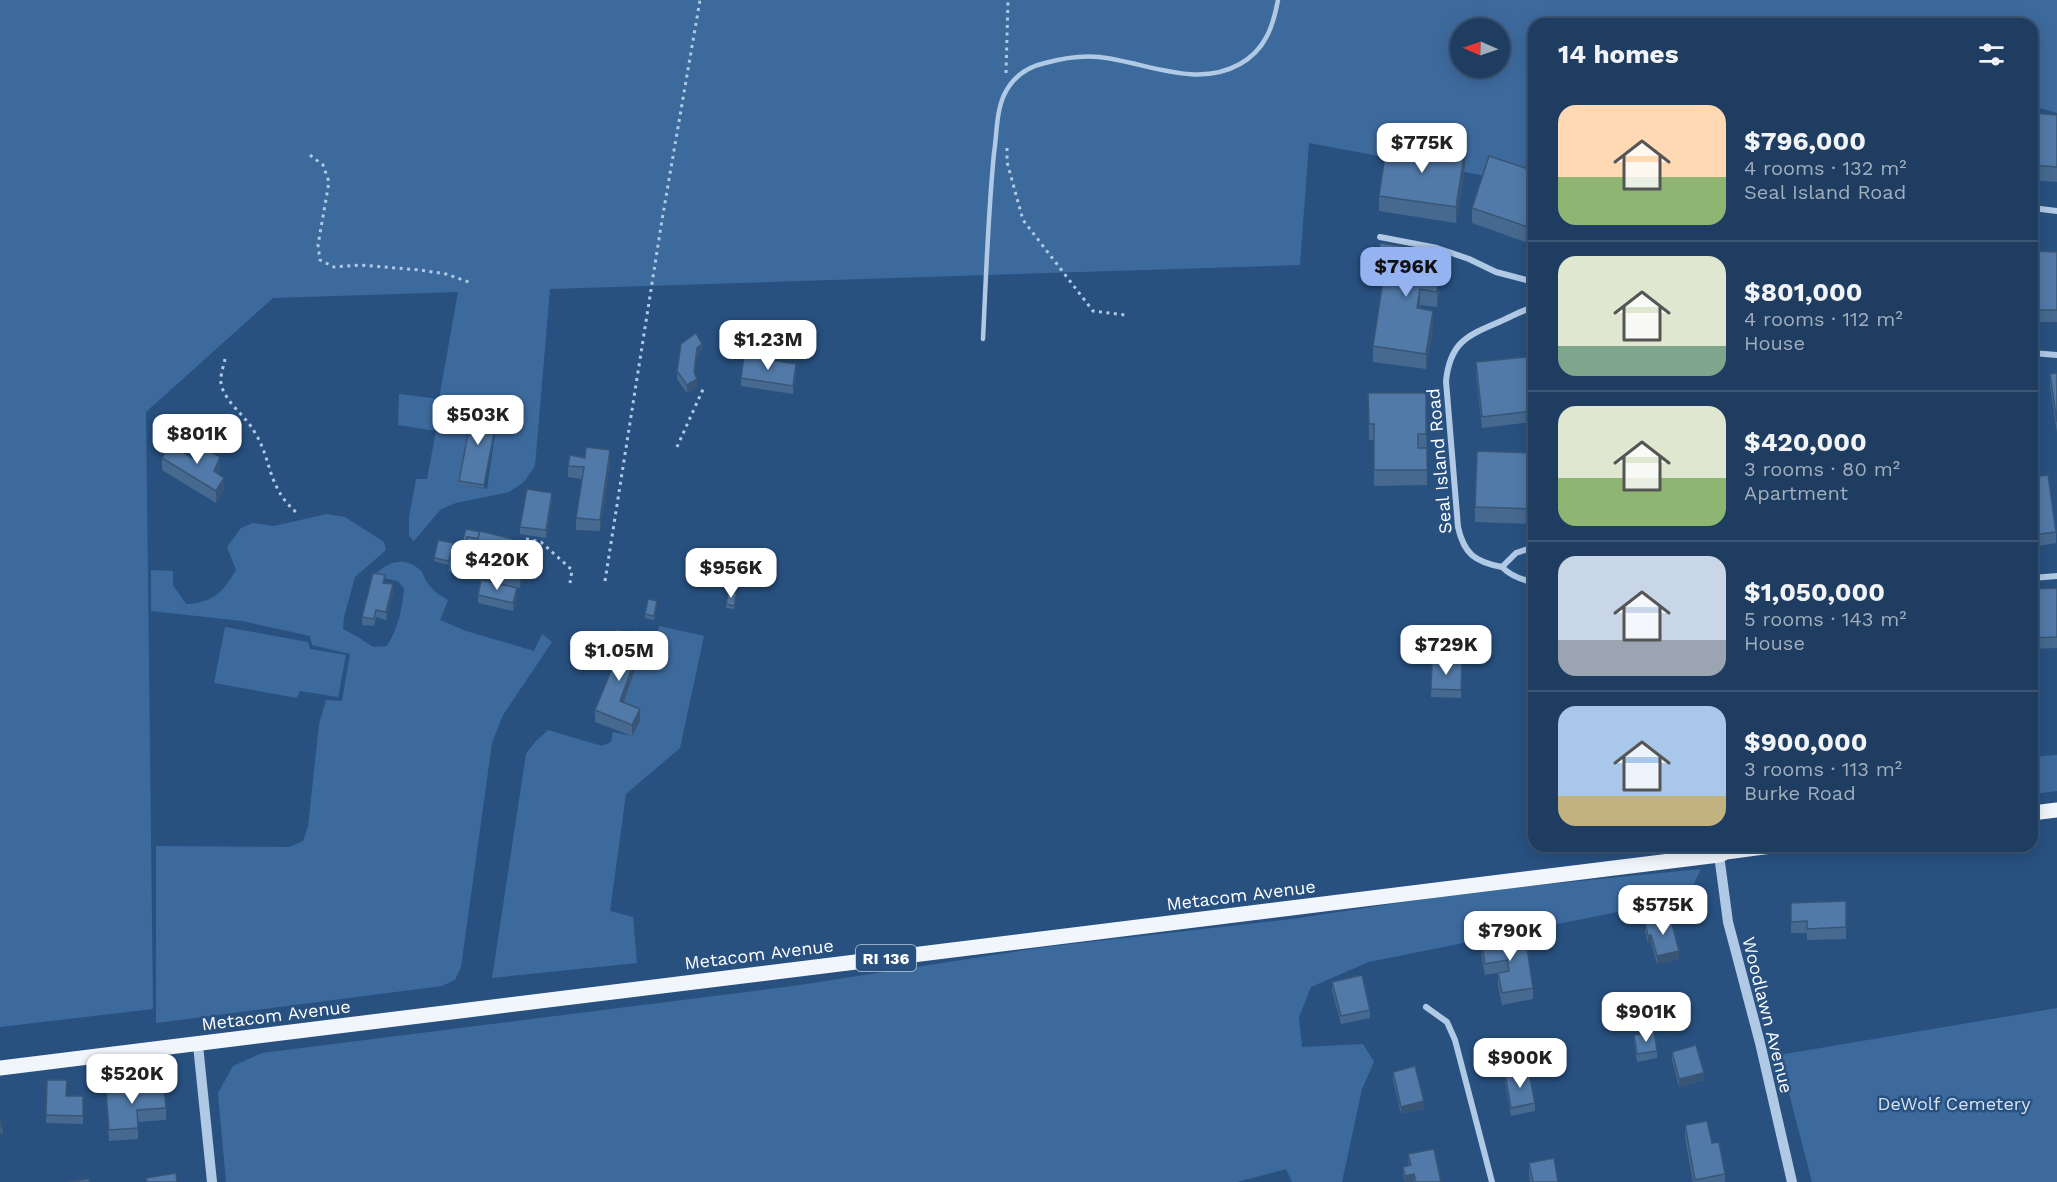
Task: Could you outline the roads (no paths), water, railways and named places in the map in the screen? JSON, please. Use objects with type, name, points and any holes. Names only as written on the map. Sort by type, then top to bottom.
[{"type":"main road","points":[[2038,812],[2057,810]]},
{"type":"main road","name":"Metacom Avenue","points":[[0,1068],[198,1045],[1696,852]]},
{"type":"street","points":[[2038,209],[2057,211]]},
{"type":"street","points":[[1380,237],[1437,248],[1469,259],[1496,272],[1528,280]]},
{"type":"street","name":"Seal Island Road","points":[[1528,310],[1472,333],[1457,347],[1447,369],[1446,381],[1461,540],[1473,556],[1482,562],[1502,567],[1521,579],[1528,581]]},
{"type":"street","points":[[2038,353],[2057,355]]},
{"type":"street","points":[[1502,567],[1516,553],[1528,549]]},
{"type":"street","points":[[2038,578],[2057,576]]},
{"type":"street","name":"Woodlawn Avenue","points":[[1723,852],[1728,922],[1760,1043],[1792,1182]]},
{"type":"street","points":[[1426,1007],[1447,1022],[1455,1040],[1492,1182]]},
{"type":"street","points":[[198,1045],[212,1182]]},
{"type":"lane","points":[[983,339],[990,192],[999,110],[1013,81],[1030,67],[1065,57],[1099,57],[1186,74],[1216,74],[1250,58],[1264,44],[1274,20],[1278,0]]},
{"type":"park label","name":"DeWolf Cemetery","points":[[1954,1103]]}]
